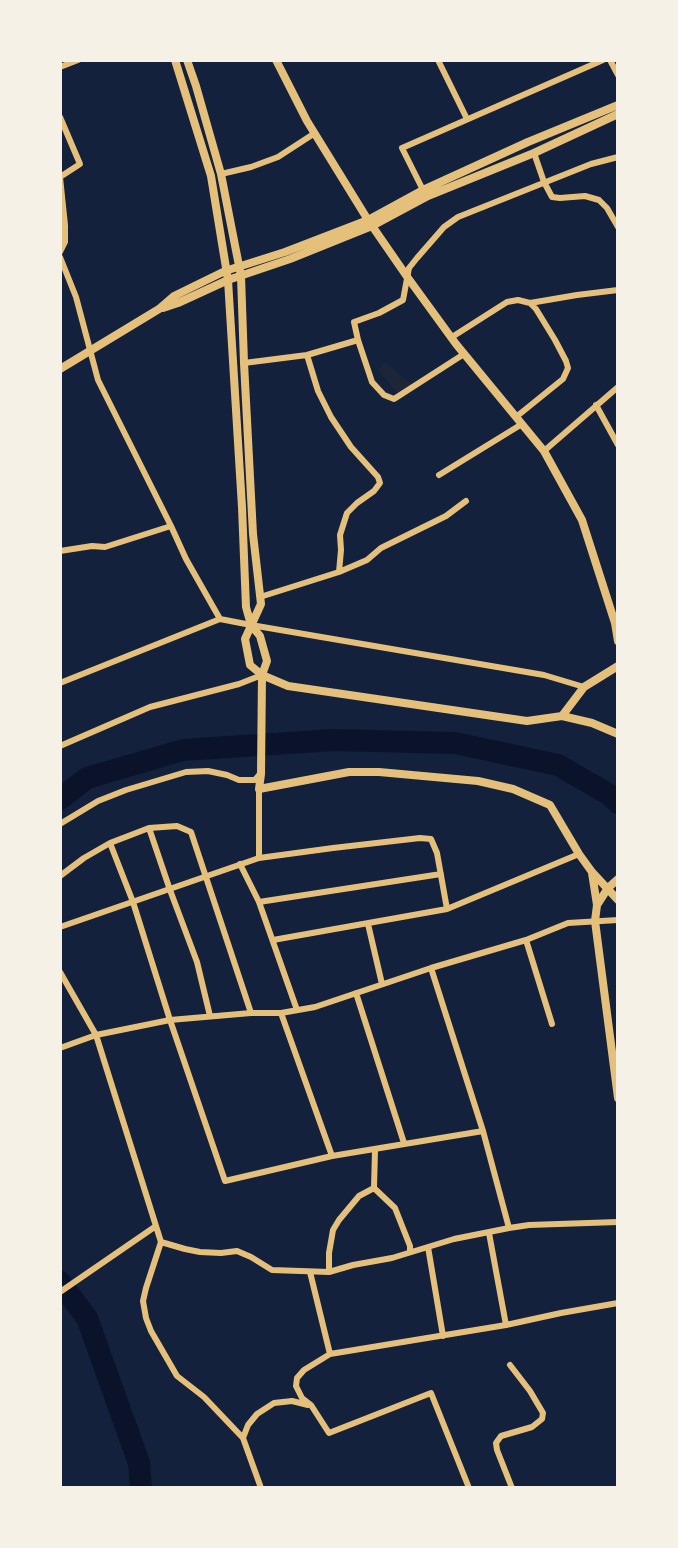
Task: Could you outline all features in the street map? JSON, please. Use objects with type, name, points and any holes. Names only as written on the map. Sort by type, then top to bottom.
[{"type":"main road","points":[[175,60],[211,176],[228,280],[246,607],[251,626],[260,636],[267,661],[262,675],[259,789],[349,772],[379,772],[478,781],[513,789],[550,805],[579,854],[618,900]]},
{"type":"main road","points":[[188,60],[221,174],[240,271],[253,534],[261,604],[245,639],[250,665],[262,675],[288,686],[527,721],[562,716],[592,723],[618,734]]},
{"type":"main road","points":[[370,223],[423,190],[528,142],[618,105]]},
{"type":"main road","points":[[60,369],[159,309],[174,296],[225,271],[240,271],[290,259],[428,196],[534,153],[618,114]]},
{"type":"main road","points":[[159,309],[178,303],[228,280],[240,271]]},
{"type":"main road","points":[[562,716],[584,687],[618,666]]},
{"type":"main road","points":[[592,872],[597,905],[595,921],[618,1098]]},
{"type":"main road","points":[[597,905],[608,888],[618,879]]},
{"type":"street","points":[[60,67],[78,60]]},
{"type":"street","points":[[276,60],[307,121],[370,223],[464,354],[544,451],[582,520],[615,623],[618,641]]},
{"type":"street","points":[[438,60],[467,119]]},
{"type":"street","points":[[423,190],[402,148],[603,60]]},
{"type":"street","points":[[610,60],[618,75]]},
{"type":"street","points":[[60,117],[80,164],[60,177],[65,225],[65,242],[60,252]]},
{"type":"street","points":[[221,174],[251,167],[278,157],[315,133]]},
{"type":"street","points":[[534,153],[552,197],[585,196],[599,200],[607,208],[618,227]]},
{"type":"street","points":[[464,354],[394,399],[384,395],[372,382],[354,322],[379,313],[403,300],[409,268],[444,227],[458,217],[591,164],[618,157]]},
{"type":"street","points":[[60,257],[76,297],[98,380],[186,559],[220,619]]},
{"type":"street","points":[[452,337],[507,302],[518,300],[530,303],[618,290]]},
{"type":"street","points":[[516,417],[563,380],[568,368],[555,340],[530,303]]},
{"type":"street","points":[[244,363],[307,355],[358,340]]},
{"type":"street","points":[[307,355],[318,391],[331,417],[351,447],[378,477],[380,483],[374,491],[347,513],[340,535],[339,572]]},
{"type":"street","points":[[544,451],[618,387]]},
{"type":"street","points":[[596,405],[618,445]]},
{"type":"street","points":[[439,475],[522,424]]},
{"type":"street","points":[[260,597],[339,572],[367,560],[381,548],[446,516],[466,501]]},
{"type":"street","points":[[60,551],[105,546],[171,526]]},
{"type":"street","points":[[60,683],[220,619],[544,675],[584,687]]},
{"type":"street","points":[[60,746],[150,707],[239,684],[262,675]]},
{"type":"street","points":[[60,824],[98,801],[159,779],[186,772],[208,771],[239,780],[255,780],[261,774]]},
{"type":"street","points":[[259,789],[259,858]]},
{"type":"street","points":[[60,876],[84,858],[110,843],[150,828],[177,826],[191,832],[251,1013]]},
{"type":"street","points":[[150,828],[197,962],[210,1016]]},
{"type":"street","points":[[60,927],[259,858],[420,838],[431,839],[437,853],[447,909]]},
{"type":"street","points":[[110,843],[133,902],[170,1020],[225,1181],[332,1156],[483,1131]]},
{"type":"street","points":[[273,940],[447,909],[579,854]]},
{"type":"street","points":[[240,864],[259,902],[297,1010]]},
{"type":"street","points":[[259,902],[441,874]]},
{"type":"street","points":[[60,1048],[96,1035],[170,1020],[251,1013],[281,1013],[315,1007],[431,968],[526,940],[568,923],[618,920]]},
{"type":"street","points":[[368,924],[382,984]]},
{"type":"street","points":[[526,940],[552,1024]]},
{"type":"street","points":[[431,968],[483,1131],[508,1228]]},
{"type":"street","points":[[60,972],[96,1035],[161,1242],[143,1301],[151,1331],[177,1376],[204,1397],[243,1438],[261,1488]]},
{"type":"street","points":[[357,993],[404,1143]]},
{"type":"street","points":[[281,1013],[332,1156]]},
{"type":"street","points":[[375,1149],[374,1188],[395,1208],[410,1246],[410,1252]]},
{"type":"street","points":[[329,1272],[329,1253],[333,1230],[359,1196],[374,1188]]},
{"type":"street","points":[[161,1242],[200,1252],[237,1251],[272,1270],[329,1272],[392,1258],[454,1239],[508,1228],[529,1225],[618,1222]]},
{"type":"street","points":[[60,1292],[156,1226]]},
{"type":"street","points":[[489,1233],[506,1325]]},
{"type":"street","points":[[428,1247],[443,1336]]},
{"type":"street","points":[[310,1272],[330,1354]]},
{"type":"street","points":[[469,1488],[431,1393],[329,1433],[311,1406],[302,1398],[296,1386],[297,1378],[303,1370],[330,1354],[506,1325],[618,1303]]},
{"type":"street","points":[[510,1365],[536,1399],[543,1413],[542,1419],[532,1427],[501,1436],[496,1443],[512,1488]]},
{"type":"street","points":[[243,1438],[248,1425],[257,1414],[274,1403],[292,1401],[311,1406]]},
{"type":"shaded area","points":[[384,362],[415,387],[401,398],[378,370]]},
{"type":"waterway","points":[[60,799],[87,778],[183,750],[333,740],[455,743],[558,765],[610,795],[618,803]]},
{"type":"waterway","points":[[60,1282],[87,1318],[139,1463],[141,1488]]}]
